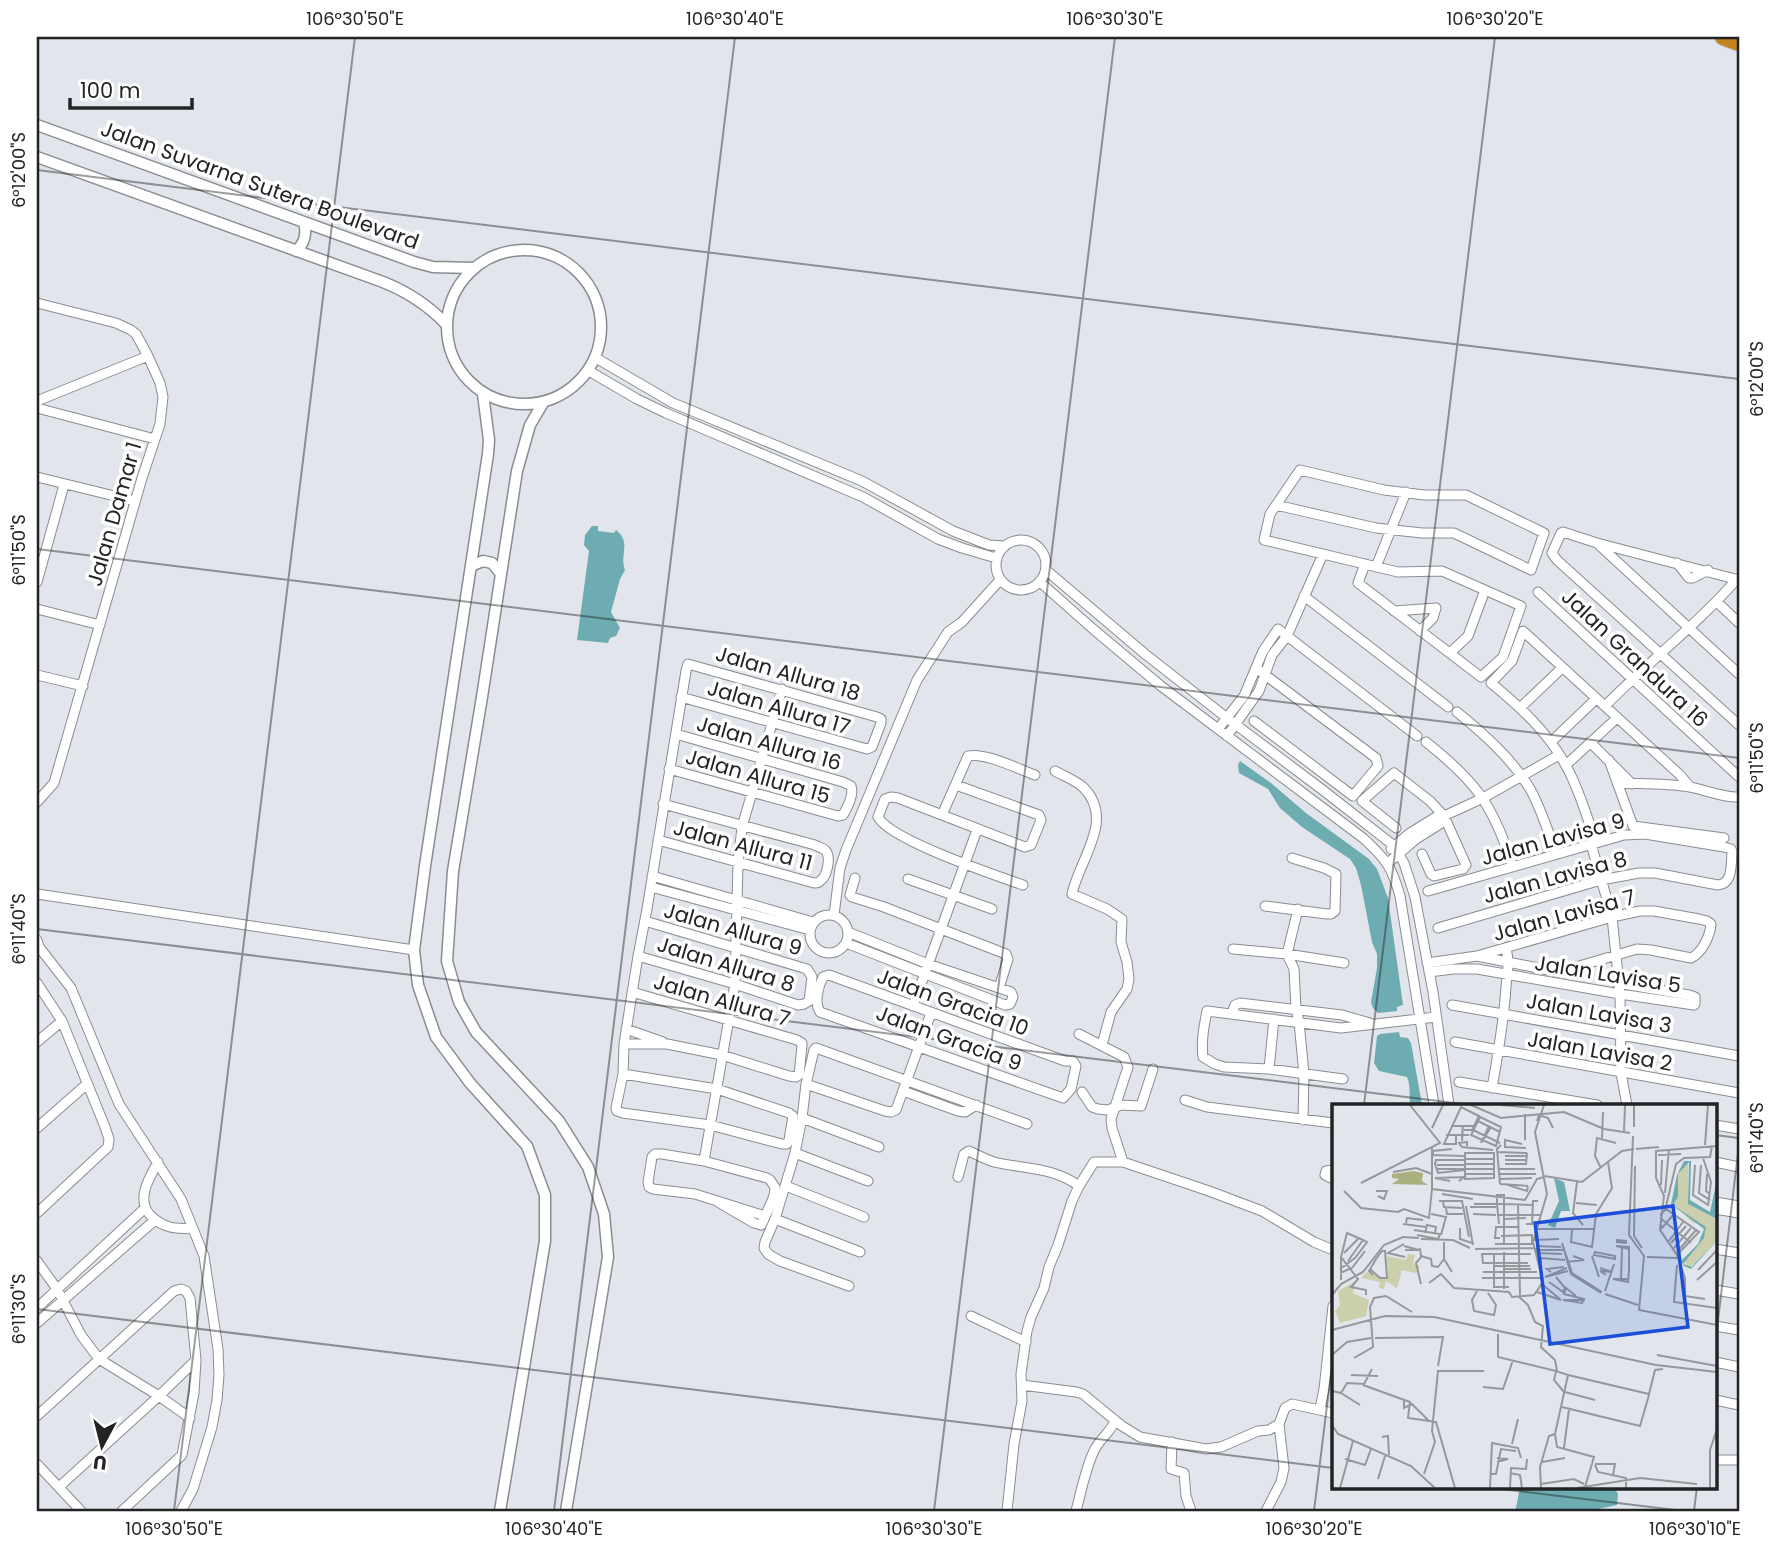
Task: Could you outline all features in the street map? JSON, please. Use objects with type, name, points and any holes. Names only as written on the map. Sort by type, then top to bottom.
[{"type":"highway","points":[[1723,37],[1739,43]]},
{"type":"street","name":"Jalan Suvarna Sutera Boulevard","points":[[37,125],[388,253],[433,267],[473,268]]},
{"type":"street","points":[[37,157],[404,290],[433,310],[446,324]]},
{"type":"street","points":[[296,251],[305,239],[304,222]]},
{"type":"street","points":[[531,250],[561,259],[575,269],[595,295],[602,326],[596,358],[577,385],[561,396],[543,403],[512,404],[483,394],[467,381],[454,364],[447,344],[446,324],[453,293],[473,268],[500,253],[531,250]]},
{"type":"street","name":"Jalan Damar 1","points":[[37,303],[124,326],[136,334],[160,383],[163,397],[155,439],[54,783],[37,802]]},
{"type":"street","points":[[37,401],[148,356]]},
{"type":"street","points":[[596,358],[673,402],[862,481],[953,531],[989,545],[1003,546],[1023,540],[1033,543],[1041,550],[1046,560],[1046,570],[1040,582],[1031,589],[1019,591],[1000,580],[995,569],[996,558],[1003,546]]},
{"type":"street","points":[[589,371],[666,413],[863,497],[938,539],[996,558]]},
{"type":"street","points":[[483,394],[489,440],[488,454],[414,950],[418,985],[436,1037],[470,1083],[527,1146],[545,1195],[545,1241],[500,1511]]},
{"type":"street","points":[[543,403],[530,425],[517,471],[453,872],[447,961],[459,1002],[475,1032],[559,1121],[588,1167],[604,1214],[608,1257],[566,1511]]},
{"type":"street","points":[[37,408],[155,439]]},
{"type":"street","points":[[1276,505],[1376,528],[1454,533],[1531,570],[1544,533],[1466,495],[1424,495],[1384,490],[1300,470],[1276,505],[1270,514],[1264,540],[1398,572],[1442,570],[1521,606],[1503,657],[1481,677],[1358,583],[1365,565]]},
{"type":"street","points":[[37,477],[135,501]]},
{"type":"street","points":[[37,582],[64,485]]},
{"type":"street","points":[[1376,567],[1406,492]]},
{"type":"street","points":[[1605,706],[1659,653],[1717,603],[1738,579],[1563,532],[1553,556],[1659,653],[1739,725]]},
{"type":"street","points":[[1597,543],[1739,674]]},
{"type":"street","points":[[1218,729],[1254,700],[1272,655],[1287,636],[1323,554]]},
{"type":"street","points":[[471,566],[483,561],[492,563],[502,574]]},
{"type":"street","points":[[1046,570],[1145,654],[1343,804],[1396,849],[1413,887],[1449,1104]]},
{"type":"street","points":[[834,915],[840,868],[846,850],[917,680],[947,632],[962,622],[1000,580]]},
{"type":"street","points":[[1040,582],[1161,686],[1355,832],[1386,860],[1396,879],[1400,896],[1434,1104]]},
{"type":"street","points":[[1450,653],[1468,636],[1485,590]]},
{"type":"street","name":"Jalan Grandura 16","points":[[1538,592],[1739,777]]},
{"type":"street","points":[[1304,596],[1484,734],[1510,761],[1529,788],[1554,848]]},
{"type":"street","points":[[1717,603],[1739,623]]},
{"type":"street","points":[[1394,611],[1436,608],[1433,618],[1420,631]]},
{"type":"street","points":[[37,609],[100,625]]},
{"type":"street","points":[[1227,736],[1231,721],[1263,651],[1278,629],[1454,764],[1492,811],[1511,861]]},
{"type":"street","points":[[1627,1104],[1621,1073],[1620,994],[1612,917],[1592,840],[1566,765],[1551,741],[1520,708],[1490,682],[1512,661],[1523,631],[1680,775],[1690,788]]},
{"type":"street","name":"Jalan Allura 18","points":[[681,697],[688,664],[782,690],[881,719],[872,747],[867,749]]},
{"type":"street","points":[[1254,721],[1353,796],[1378,766],[1376,758],[1256,668]]},
{"type":"street","points":[[1520,708],[1562,668]]},
{"type":"street","points":[[37,675],[83,686]]},
{"type":"street","points":[[704,1160],[735,984],[738,863],[742,827],[782,690]]},
{"type":"street","points":[[681,697],[626,1029],[617,1111],[710,1125],[786,1144],[798,1117],[816,1048],[1027,1124]]},
{"type":"street","name":"Jalan Allura 17","points":[[681,697],[867,749]]},
{"type":"street","points":[[1551,741],[1596,699]]},
{"type":"street","points":[[1566,765],[1617,718]]},
{"type":"street","name":"Jalan Allura 16","points":[[676,734],[851,786],[853,794],[843,815],[838,816]]},
{"type":"street","points":[[1590,742],[1632,784]]},
{"type":"street","points":[[942,815],[968,756],[973,754],[1035,775]]},
{"type":"street","points":[[1386,860],[1436,817],[1483,798],[1559,755]]},
{"type":"street","points":[[1609,760],[1633,826],[1724,838]]},
{"type":"street","name":"Jalan Allura 15","points":[[669,769],[838,816]]},
{"type":"street","points":[[1055,771],[1085,789],[1094,803],[1098,817],[1072,894],[1107,909],[1122,919],[1121,942],[1129,979],[1127,989],[1111,1012],[1102,1045]]},
{"type":"street","points":[[1396,828],[1362,802],[1394,773],[1430,801],[1444,816],[1466,863],[1463,869],[1432,876],[1422,854]]},
{"type":"street","points":[[1671,785],[1680,775]]},
{"type":"street","points":[[1617,783],[1671,785],[1739,797]]},
{"type":"street","points":[[956,785],[1039,815],[1041,820],[1033,842],[1025,847],[891,797],[885,799],[878,817],[881,822],[918,844],[1023,885]]},
{"type":"street","points":[[663,804],[742,827]]},
{"type":"street","name":"Jalan Allura 11","points":[[657,840],[806,881],[819,883],[825,874],[828,858],[824,850],[815,845],[742,827]]},
{"type":"street","points":[[913,1006],[977,830]]},
{"type":"street","name":"Jalan Lavisa 9","points":[[1428,891],[1592,840],[1645,834],[1729,848],[1732,852],[1728,880],[1723,885]]},
{"type":"street","points":[[1265,906],[1327,914],[1335,911],[1336,874],[1292,858]]},
{"type":"street","name":"Jalan Lavisa 8","points":[[1438,928],[1601,880],[1648,872],[1723,885]]},
{"type":"street","points":[[652,876],[737,906]]},
{"type":"street","points":[[855,877],[850,889],[852,897],[1006,954],[1008,959],[999,988]]},
{"type":"street","points":[[908,879],[992,909]]},
{"type":"street","points":[[651,887],[811,926]]},
{"type":"street","points":[[37,894],[414,950]]},
{"type":"street","points":[[1298,909],[1287,954],[1294,969],[1304,1074],[1303,1120]]},
{"type":"street","name":"Jalan Lavisa 7","points":[[1428,968],[1646,910],[1710,922],[1709,934],[1693,958],[1640,948],[1617,955]]},
{"type":"street","points":[[834,915],[846,925],[846,943],[832,953],[824,952],[811,942],[811,926],[818,917],[834,915]]},
{"type":"street","name":"Jalan Allura 9","points":[[645,921],[807,969],[812,977],[809,1001],[804,1004]]},
{"type":"street","points":[[846,943],[1005,1005],[1008,1005],[1013,997],[1011,992],[928,964],[848,932]]},
{"type":"street","points":[[37,940],[39,947],[71,988],[119,1104],[181,1199],[204,1256],[217,1336],[219,1375],[212,1427],[193,1489],[180,1511]]},
{"type":"street","points":[[1492,1088],[1505,1015],[1510,964],[1506,948]]},
{"type":"street","points":[[1233,949],[1345,963]]},
{"type":"street","points":[[1476,956],[1559,972],[1617,955]]},
{"type":"street","name":"Jalan Allura 8","points":[[638,956],[799,1005],[804,1004]]},
{"type":"street","name":"Jalan Lavisa 5","points":[[1428,968],[1477,969],[1689,1005],[1694,1005],[1696,1000],[1689,995],[1617,983]]},
{"type":"street","name":"Jalan Gracia 10","points":[[824,1013],[818,1009],[817,1003],[821,981],[829,975],[1065,1061],[1073,1061],[1076,1066],[1072,1089],[1063,1098]]},
{"type":"street","points":[[37,983],[62,1021],[109,1139],[108,1147],[37,1213]]},
{"type":"street","name":"Jalan Allura 7","points":[[632,992],[802,1043],[799,1075],[796,1077],[722,1055]]},
{"type":"street","points":[[1232,1013],[1233,1007],[1240,1003],[1342,1014],[1375,1024]]},
{"type":"street","name":"Jalan Lavisa 3","points":[[1452,1005],[1739,1056]]},
{"type":"street","points":[[1343,1079],[1215,1064],[1203,1057],[1207,1011],[1341,1028],[1436,1017]]},
{"type":"street","name":"Jalan Gracia 9","points":[[824,1013],[1063,1098]]},
{"type":"street","points":[[806,1084],[891,1112],[897,1108],[931,1013]]},
{"type":"street","points":[[1269,1069],[1274,1019]]},
{"type":"street","points":[[37,1042],[62,1021]]},
{"type":"street","points":[[626,1029],[667,1044],[722,1055]]},
{"type":"street","points":[[1079,1034],[1124,1057],[1128,1067],[1111,1124],[1123,1162]]},
{"type":"street","name":"Jalan Lavisa 2","points":[[1455,1042],[1739,1093]]},
{"type":"street","points":[[624,1044],[667,1044]]},
{"type":"street","points":[[1082,1092],[1092,1107],[1108,1110],[1121,1105],[1141,1106],[1153,1069]]},
{"type":"street","points":[[623,1074],[717,1089],[879,1147]]},
{"type":"street","points":[[1459,1082],[1591,1104]]},
{"type":"street","points":[[37,1128],[86,1084]]},
{"type":"street","points":[[903,1091],[958,1111],[965,1112],[976,1105]]},
{"type":"street","points":[[1185,1100],[1208,1107],[1332,1123]]},
{"type":"street","points":[[798,1117],[795,1153],[786,1186],[770,1218],[758,1226],[718,1202],[695,1194],[649,1187],[651,1161],[655,1154],[704,1160],[770,1180],[775,1187],[774,1196],[770,1218],[764,1248],[768,1254],[780,1262],[849,1286]]},
{"type":"street","points":[[1716,1125],[1739,1129]]},
{"type":"street","points":[[958,1177],[964,1154],[969,1151],[996,1162],[1057,1174],[1079,1186]]},
{"type":"street","points":[[795,1153],[868,1181]]},
{"type":"street","points":[[158,1162],[146,1184],[145,1209],[155,1220],[169,1227],[193,1229]]},
{"type":"street","points":[[1007,1511],[1014,1444],[1022,1401],[1021,1374],[1031,1317],[1044,1288],[1072,1201],[1094,1162],[1123,1162],[1209,1191],[1262,1211],[1332,1250]]},
{"type":"street","points":[[1716,1162],[1739,1167]]},
{"type":"street","points":[[1332,1170],[1326,1171],[1325,1175],[1332,1178]]},
{"type":"street","points":[[786,1186],[864,1217]]},
{"type":"street","points":[[1716,1202],[1739,1206]]},
{"type":"street","points":[[37,1308],[145,1209]]},
{"type":"street","points":[[1716,1209],[1739,1213]]},
{"type":"street","points":[[770,1218],[860,1252]]},
{"type":"street","points":[[37,1323],[155,1220]]},
{"type":"street","points":[[1716,1249],[1739,1253]]},
{"type":"street","points":[[37,1261],[57,1289],[80,1335],[99,1359],[159,1396],[190,1419]]},
{"type":"street","points":[[37,1416],[174,1291],[181,1289],[186,1292],[190,1298],[196,1360],[194,1393],[182,1455],[122,1511]]},
{"type":"street","points":[[1716,1290],[1739,1294]]},
{"type":"street","points":[[971,1316],[1026,1342]]},
{"type":"street","points":[[1320,1409],[1332,1316]]},
{"type":"street","points":[[1716,1326],[1739,1330]]},
{"type":"street","points":[[59,1487],[196,1360]]},
{"type":"street","points":[[1716,1362],[1739,1367]]},
{"type":"street","points":[[1023,1385],[1083,1394],[1115,1421],[1140,1437],[1206,1449],[1221,1447],[1279,1424]]},
{"type":"street","points":[[1716,1400],[1739,1405]]},
{"type":"street","points":[[1266,1511],[1281,1482],[1284,1468],[1279,1424],[1285,1408],[1292,1404],[1332,1413]]},
{"type":"street","points":[[1076,1511],[1094,1450],[1115,1421]]},
{"type":"street","points":[[1172,1442],[1171,1469],[1184,1473],[1186,1496],[1191,1511]]},
{"type":"street","points":[[1716,1460],[1739,1460]]},
{"type":"street","points":[[37,1464],[81,1511]]},
{"type":"water","points":[[592,526],[598,526],[598,531],[614,533],[616,530],[624,544],[625,570],[611,612],[620,628],[608,643],[577,640],[589,551],[584,545],[585,535]]},
{"type":"water","points":[[1240,761],[1369,859],[1377,869],[1388,898],[1403,1005],[1397,1007],[1397,1011],[1378,1013],[1371,1002],[1377,954],[1356,868],[1350,859],[1302,827],[1280,808],[1268,789],[1239,773]]},
{"type":"water","points":[[1399,1032],[1400,1037],[1408,1038],[1411,1043],[1422,1104],[1410,1104],[1407,1077],[1379,1071],[1374,1063],[1377,1036]]},
{"type":"water","points":[[1520,1488],[1615,1488],[1618,1494],[1617,1505],[1589,1511],[1513,1511]]}]
